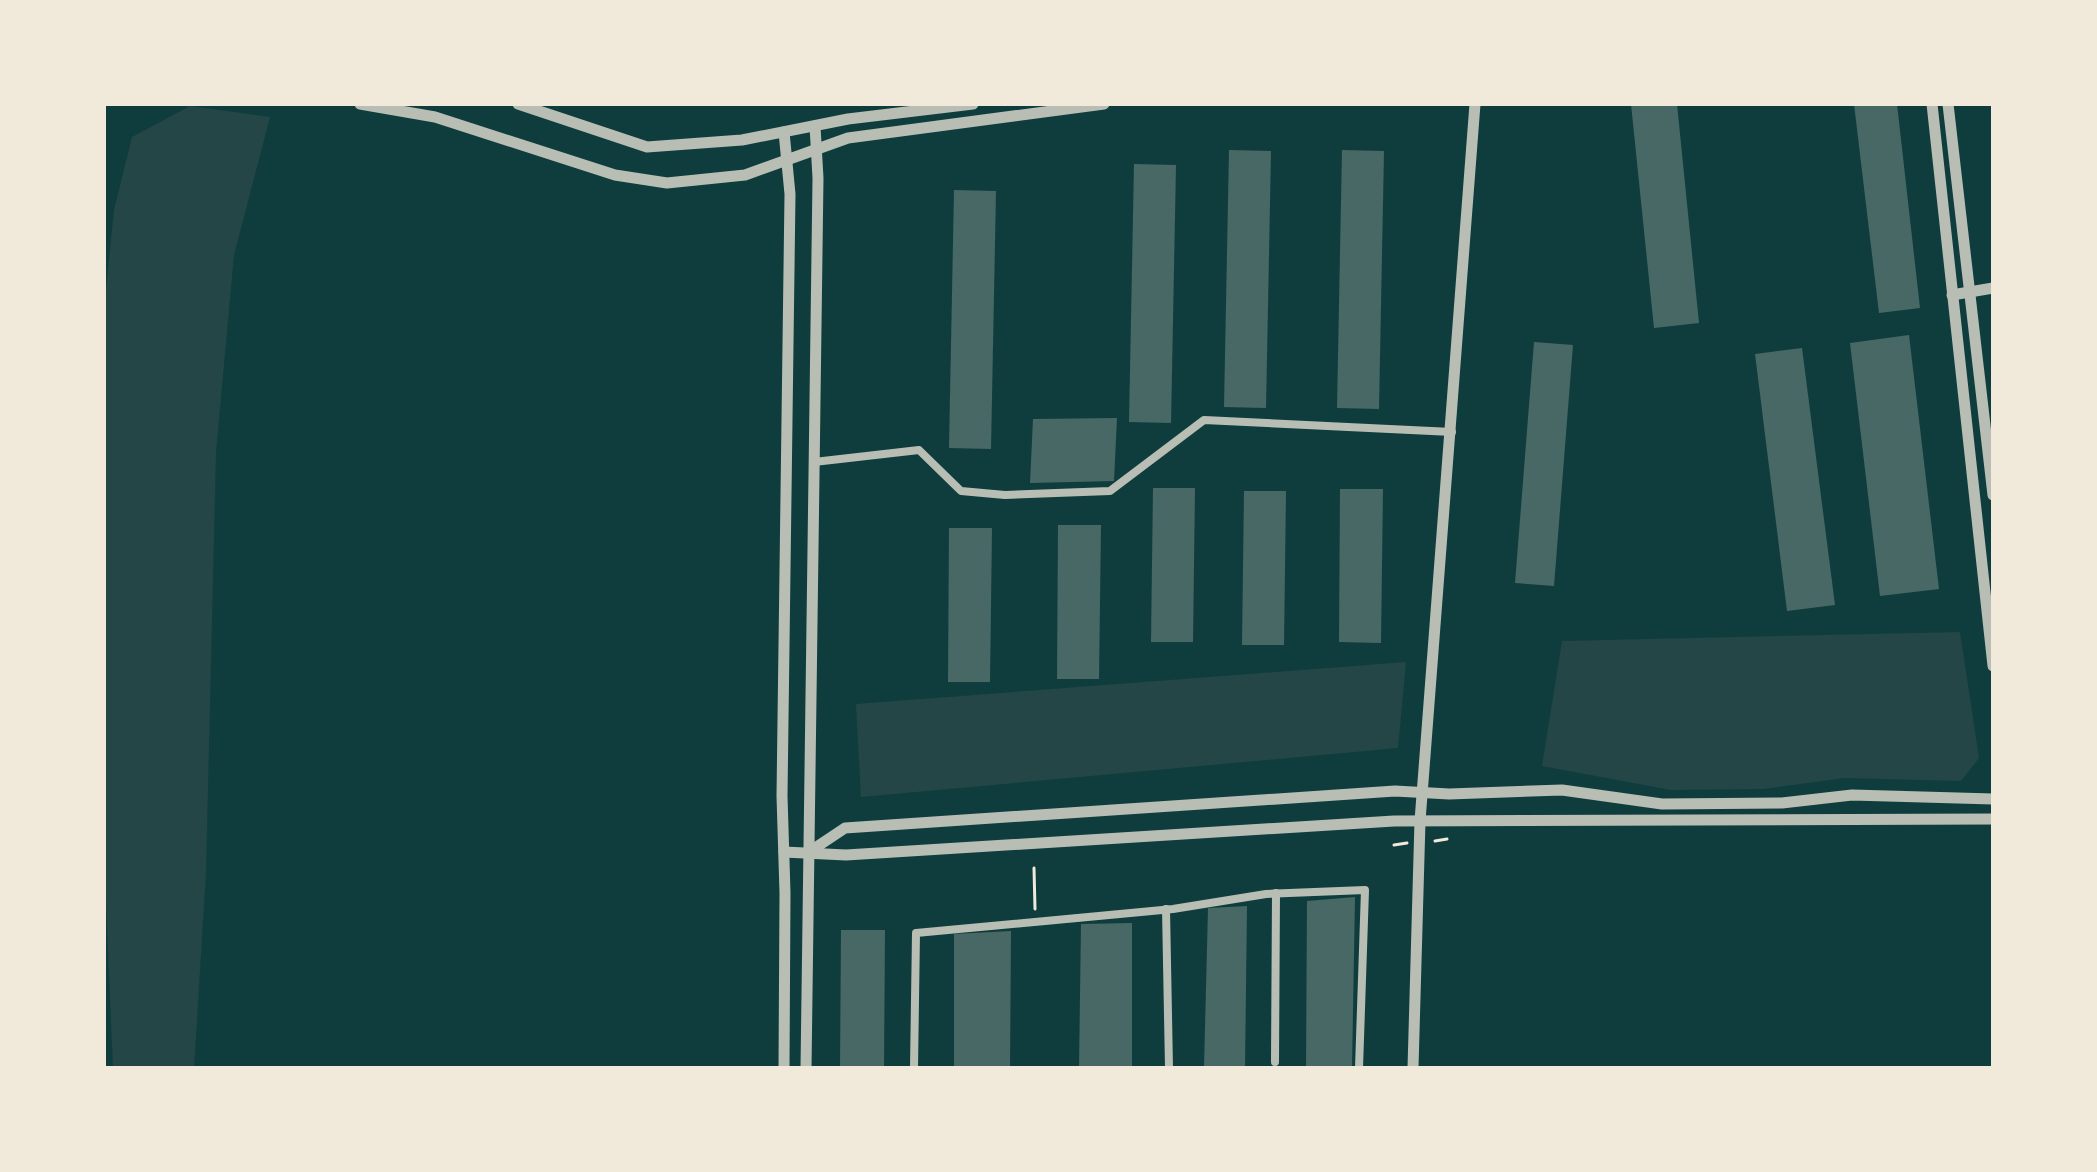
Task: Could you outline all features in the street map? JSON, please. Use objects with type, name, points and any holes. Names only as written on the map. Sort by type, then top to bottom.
[{"type":"street","points":[[360,104],[472,127],[640,181],[667,183],[745,175],[848,138],[1104,104]]},
{"type":"street","points":[[518,104],[647,147],[688,147],[973,104]]},
{"type":"street","points":[[1413,1068],[1420,821],[1475,104]]},
{"type":"street","points":[[1932,104],[1993,666]]},
{"type":"street","points":[[1948,104],[1993,495]]},
{"type":"street","points":[[806,1068],[815,126]]},
{"type":"street","points":[[784,132],[790,194],[784,1068]]},
{"type":"street","points":[[1952,295],[1993,288]]},
{"type":"street","points":[[814,462],[919,450],[961,491],[1005,495],[1110,491],[1204,420],[1452,432]]},
{"type":"street","points":[[809,852],[845,828],[1304,795],[1562,790],[1662,804],[1782,803],[1852,795],[1993,799]]},
{"type":"street","points":[[784,852],[846,855],[1420,821],[1993,819]]},
{"type":"street","points":[[914,1068],[916,933],[1166,909],[1276,893],[1365,890],[1359,1068]]},
{"type":"street","points":[[1275,1062],[1276,893]]},
{"type":"street","points":[[1166,909],[1169,1068]]},
{"type":"path","points":[[1034,868],[1036,921]]},
{"type":"shaded area","points":[[190,106],[270,117],[234,255],[216,452],[206,872],[194,1068],[113,1068],[104,856],[104,310],[114,210],[132,137]]},
{"type":"shaded area","points":[[1960,632],[1979,758],[1961,781],[1844,778],[1764,789],[1671,790],[1542,766],[1562,641]]},
{"type":"shaded area","points":[[1406,662],[1398,748],[861,797],[856,704]]},
{"type":"building","points":[[1631,104],[1677,104],[1699,323],[1654,328]]},
{"type":"building","points":[[1854,104],[1897,104],[1920,308],[1879,313]]},
{"type":"building","points":[[1229,150],[1271,151],[1266,408],[1224,407]]},
{"type":"building","points":[[1342,150],[1384,151],[1379,409],[1337,408]]},
{"type":"building","points":[[1134,164],[1176,165],[1171,423],[1129,422]]},
{"type":"building","points":[[954,190],[996,191],[991,449],[949,448]]},
{"type":"building","points":[[1909,335],[1939,589],[1880,596],[1850,343]]},
{"type":"building","points":[[1534,342],[1573,345],[1554,586],[1515,583]]},
{"type":"building","points":[[1802,348],[1835,605],[1787,611],[1755,354]]},
{"type":"building","points":[[1117,418],[1114,481],[1030,483],[1033,419]]},
{"type":"building","points":[[1153,488],[1195,488],[1193,642],[1151,642]]},
{"type":"building","points":[[1340,489],[1383,489],[1381,643],[1339,642]]},
{"type":"building","points":[[1244,491],[1286,491],[1284,645],[1242,645]]},
{"type":"building","points":[[1058,525],[1101,525],[1099,679],[1057,679]]},
{"type":"building","points":[[949,528],[992,528],[990,682],[948,682]]},
{"type":"building","points":[[1355,897],[1352,1068],[1306,1068],[1307,901]]},
{"type":"building","points":[[1247,906],[1245,1068],[1204,1068],[1208,908]]},
{"type":"building","points":[[1132,923],[1132,1068],[1079,1068],[1081,924]]},
{"type":"building","points":[[841,930],[885,930],[884,1068],[840,1068]]},
{"type":"building","points":[[1011,931],[1010,1068],[954,1068],[954,934]]}]
